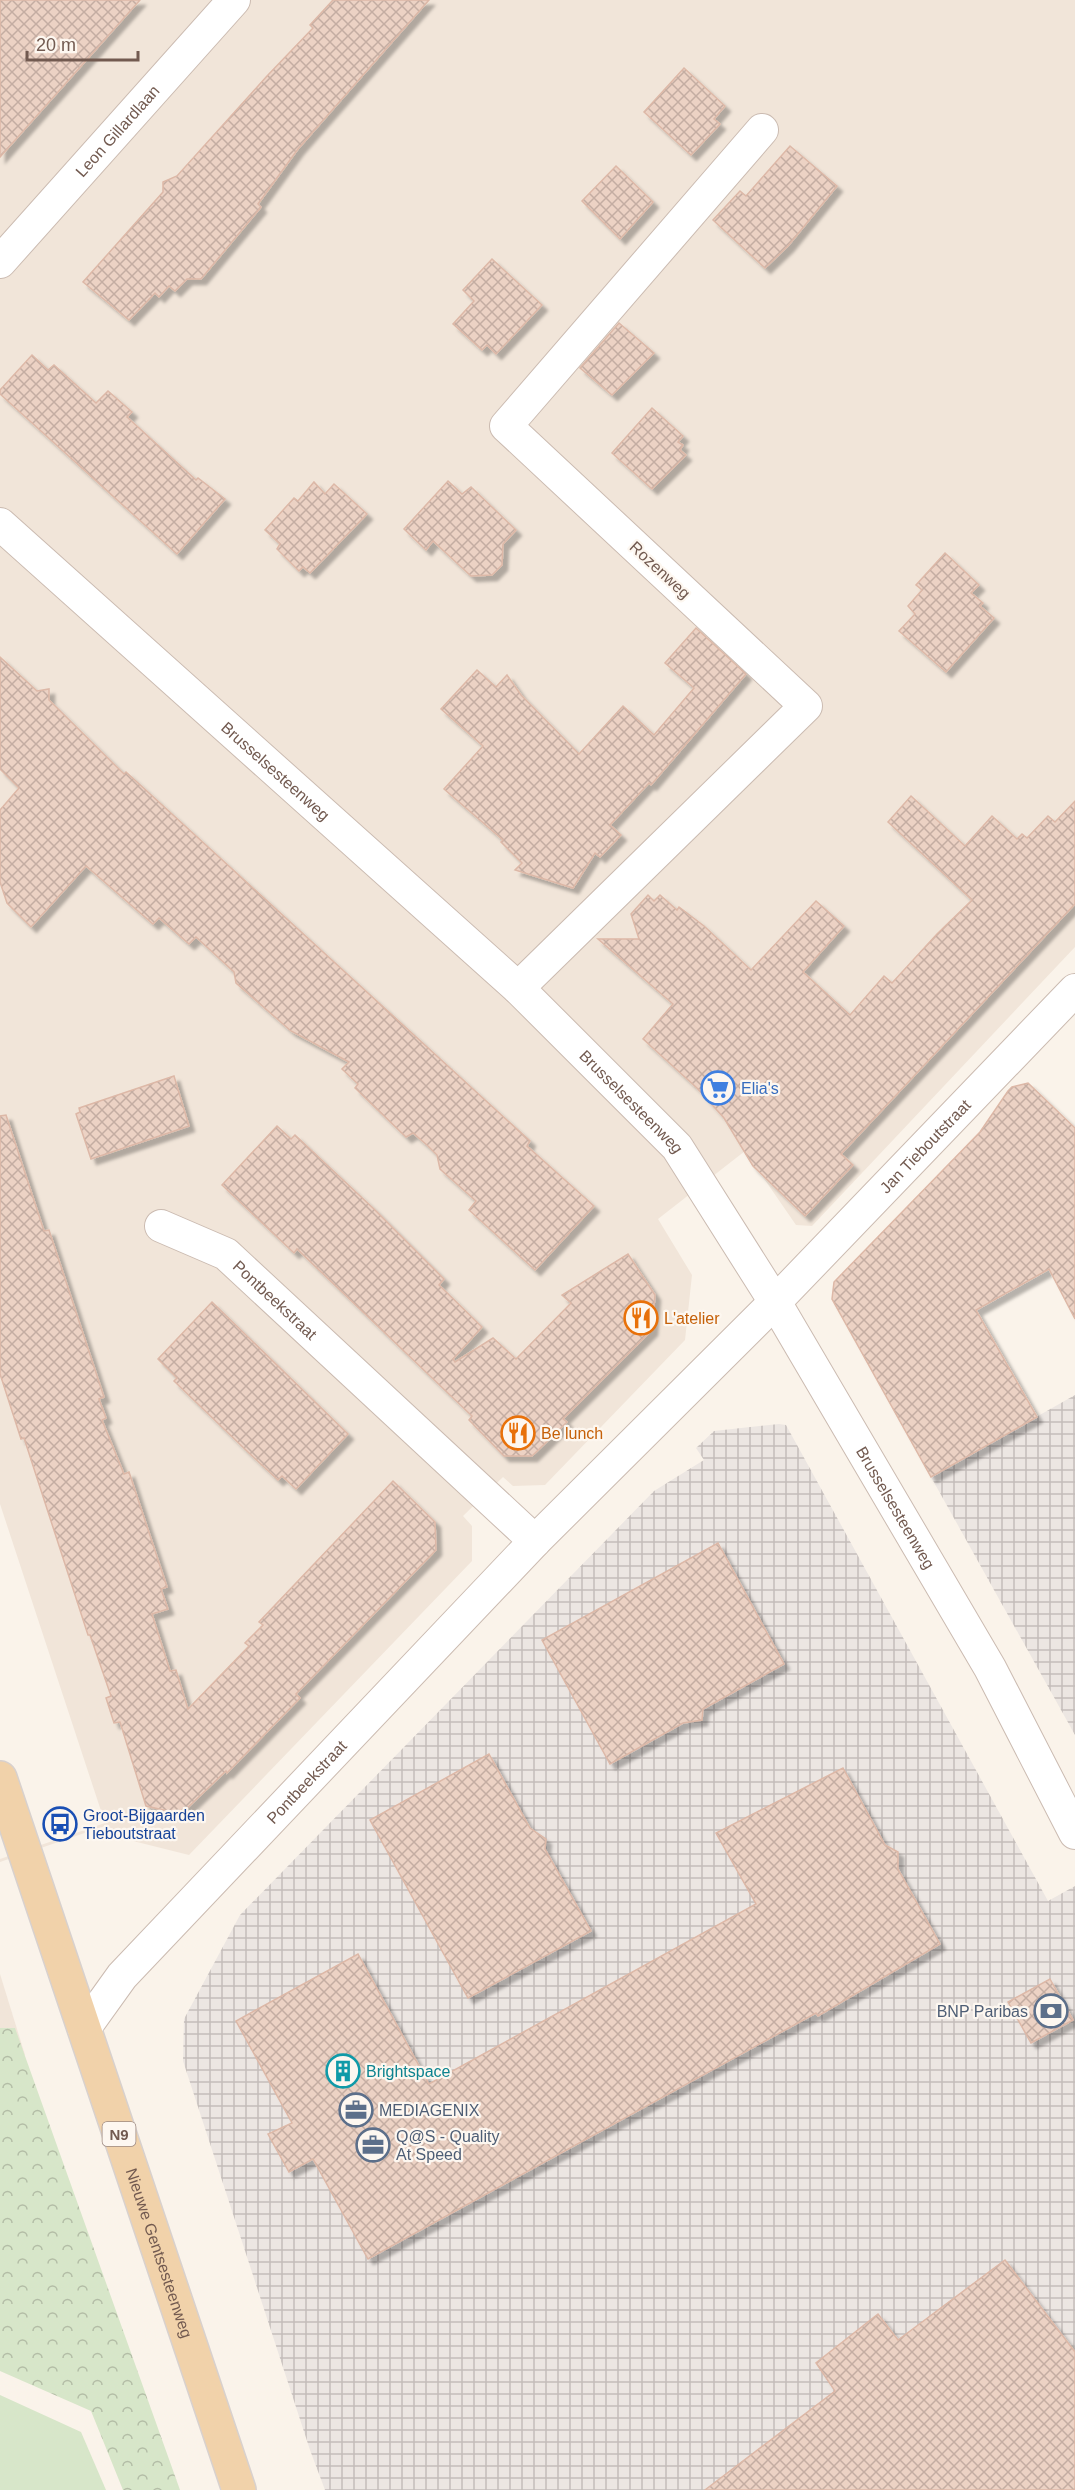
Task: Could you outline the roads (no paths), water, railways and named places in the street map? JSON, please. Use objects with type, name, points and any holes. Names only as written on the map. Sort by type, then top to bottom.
[{"type":"main road","name":"Nieuwe Gentsesteenweg","points":[[0,1778],[239,2490]]},
{"type":"street","name":"Leon Gillardlaan","points":[[0,262],[234,0]]},
{"type":"street","name":"Rozenweg","points":[[518,988],[806,706],[506,426],[762,130]]},
{"type":"street","name":"Brusselsesteenweg","points":[[0,524],[518,988],[677,1147],[775,1302],[990,1668],[1075,1833]]},
{"type":"street","name":"Jan Tieboutstraat","points":[[775,1302],[1075,990]]},
{"type":"street","name":"Pontbeekstraat","points":[[160,1226],[226,1254],[535,1541]]},
{"type":"street","name":"Pontbeekstraat","points":[[84,2029],[122,1976],[535,1541],[775,1302]]},
{"type":"place","name":"Elia's","points":[[718,1088]]},
{"type":"place","name":"L'atelier","points":[[641,1318]]},
{"type":"place","name":"Be lunch","points":[[518,1433]]},
{"type":"place","name":"Groot-Bijgaarden Tieboutstraat","points":[[60,1824]]},
{"type":"place","name":"BNP Paribas","points":[[1051,2011]]},
{"type":"place","name":"Brightspace","points":[[343,2071]]},
{"type":"place","name":"MEDIAGENIX","points":[[356,2110]]},
{"type":"place","name":"Q@S - Quality At Speed","points":[[373,2145]]}]
